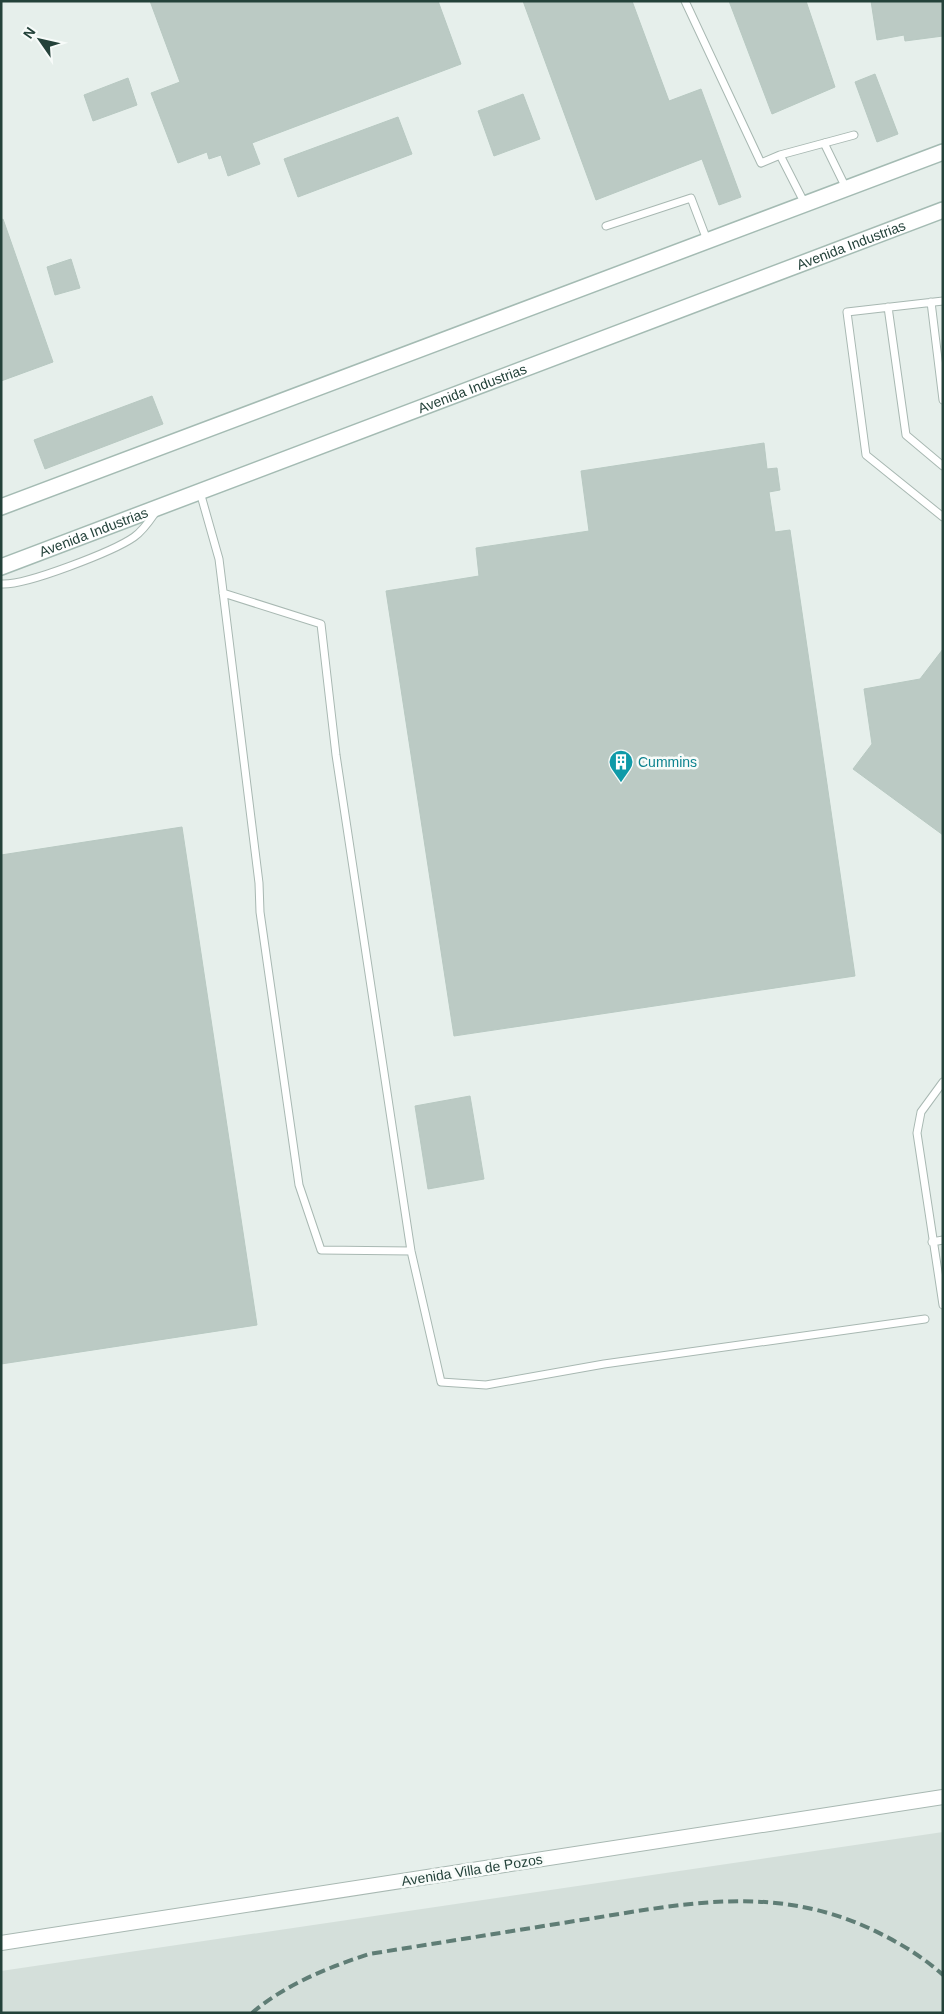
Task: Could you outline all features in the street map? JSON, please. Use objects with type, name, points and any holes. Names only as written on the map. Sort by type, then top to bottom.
[{"type":"main road","points":[[1,507],[943,152]]},
{"type":"main road","name":"Avenida Industrias","points":[[1,566],[943,210]]},
{"type":"street","name":"Avenida Villa de Pozos","points":[[1,1943],[943,1797]]},
{"type":"lane","points":[[685,1],[761,164],[780,155],[854,135]]},
{"type":"lane","points":[[824,143],[846,188]]},
{"type":"lane","points":[[780,155],[806,204]]},
{"type":"lane","points":[[606,226],[691,198],[708,241]]},
{"type":"lane","points":[[943,301],[847,312],[866,455],[943,517]]},
{"type":"lane","points":[[931,302],[943,400]]},
{"type":"lane","points":[[888,307],[906,435],[943,466]]},
{"type":"lane","points":[[200,492],[219,559],[259,883],[260,912],[299,1185],[321,1250],[410,1251]]},
{"type":"lane","points":[[1,584],[39,576],[115,548],[135,536],[162,506]]},
{"type":"lane","points":[[223,593],[321,624],[336,755],[410,1251],[442,1382],[486,1385],[604,1364],[925,1319]]},
{"type":"lane","points":[[943,1082],[921,1112],[917,1127],[932,1242],[943,1305]]},
{"type":"lane","points":[[932,1242],[943,1240]]},
{"type":"shaded area","points":[[943,1832],[943,2013],[1,2013],[1,1971]]},
{"type":"building","points":[[150,1],[438,1],[461,64],[252,143],[260,164],[228,176],[221,155],[209,159],[207,152],[178,163],[151,93],[180,82]]},
{"type":"building","points":[[523,1],[632,1],[669,101],[701,89],[741,197],[719,205],[702,159],[596,200]]},
{"type":"building","points":[[729,1],[806,1],[835,87],[772,114]]},
{"type":"building","points":[[871,1],[943,1],[943,36],[905,41],[904,35],[877,40]]},
{"type":"building","points":[[875,74],[898,134],[877,142],[855,82]]},
{"type":"building","points":[[128,78],[137,105],[93,121],[84,95]]},
{"type":"building","points":[[523,94],[540,139],[494,156],[478,111]]},
{"type":"building","points":[[398,117],[412,154],[298,197],[284,159]]},
{"type":"building","points":[[3,219],[53,362],[1,381],[1,220]]},
{"type":"building","points":[[71,259],[80,288],[55,295],[47,267]]},
{"type":"building","points":[[152,396],[163,424],[45,469],[34,440]]},
{"type":"building","name":"Cummins","points":[[764,443],[767,469],[777,468],[780,490],[769,492],[775,532],[790,530],[855,976],[454,1036],[386,591],[479,576],[476,548],[589,531],[581,471]]},
{"type":"building","points":[[943,649],[943,835],[853,769],[872,744],[864,689],[920,679]]},
{"type":"building","points":[[182,827],[257,1325],[1,1364],[1,855]]},
{"type":"building","points":[[470,1096],[484,1179],[428,1189],[415,1106]]},
{"type":"railway","points":[[252,2013],[293,1985],[338,1965],[369,1954],[652,1909],[725,1901],[762,1902],[798,1906],[835,1915],[892,1939],[943,1975]]},
{"type":"place","name":"Cummins","points":[[621,783]]}]
